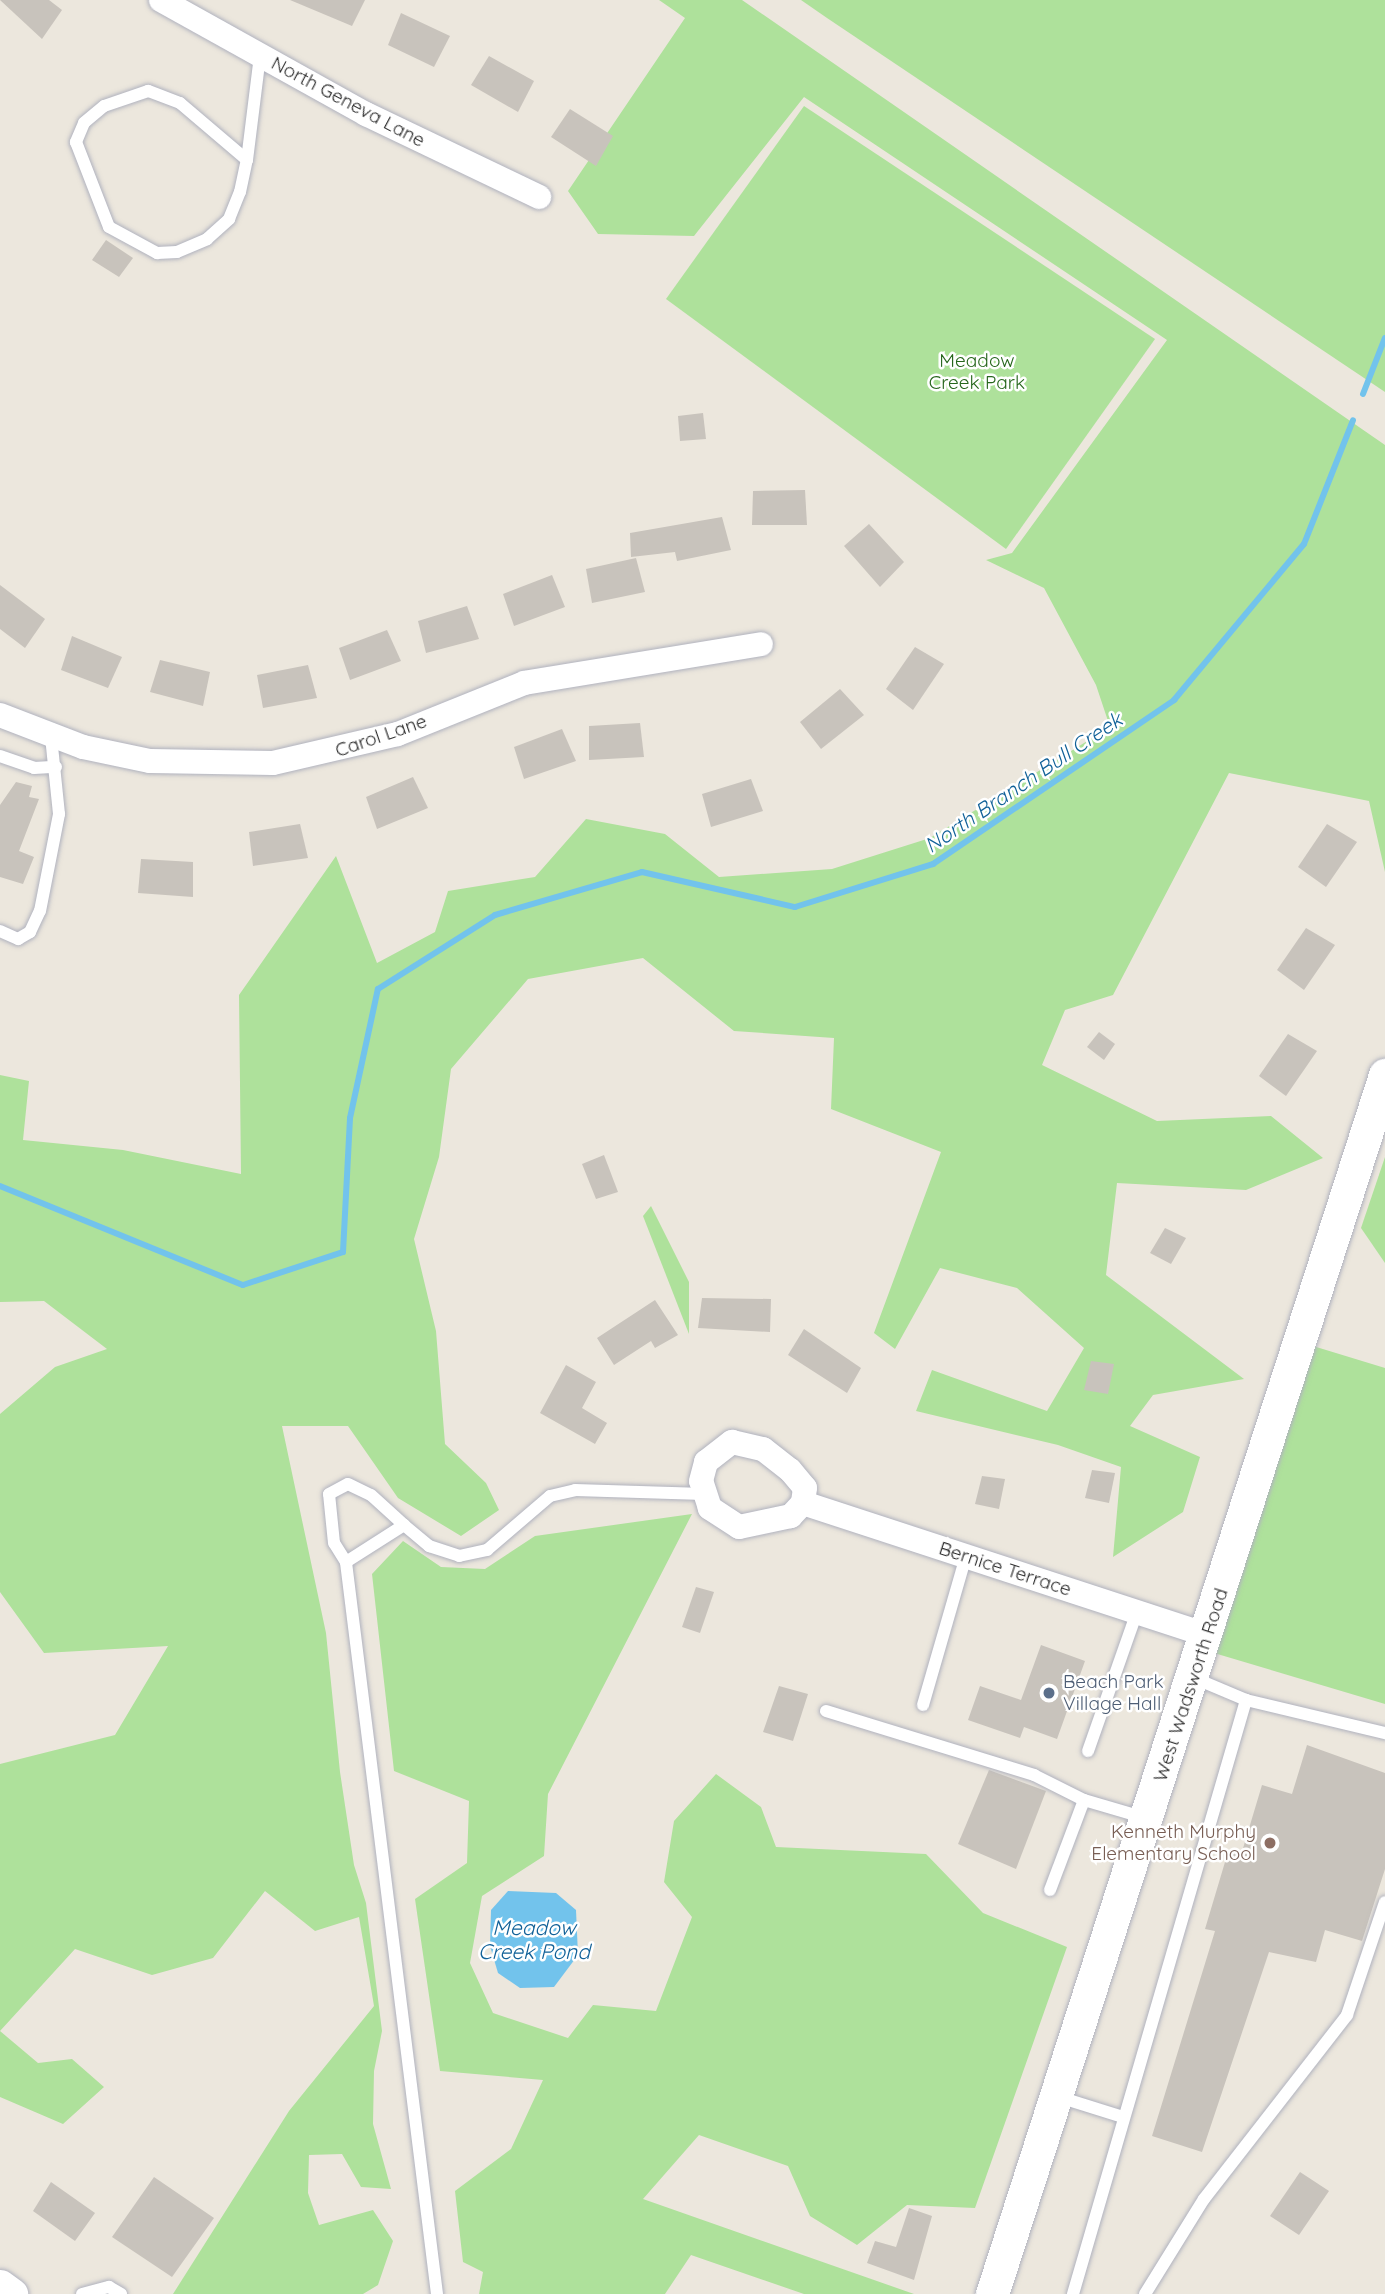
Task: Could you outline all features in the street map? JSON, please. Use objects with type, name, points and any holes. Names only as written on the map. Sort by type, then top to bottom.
[{"type":"main road","name":"West Wadsworth Road","points":[[992,2294],[1059,2097],[1194,1678],[1385,1074]]},
{"type":"main road","points":[[0,2286],[11,2294]]},
{"type":"street","name":"North Geneva Lane","points":[[161,0],[260,55],[539,197]]},
{"type":"street","name":"Carol Lane","points":[[0,715],[51,736],[150,761],[273,763],[398,734],[524,683],[761,644]]},
{"type":"street","points":[[747,1442],[790,1470],[804,1488],[803,1503],[772,1523],[738,1527],[716,1514],[704,1494],[701,1481],[706,1462],[718,1449],[747,1442]]},
{"type":"street","name":"Bernice Terrace","points":[[803,1503],[1207,1635]]},
{"type":"lane","points":[[247,160],[180,103],[148,91],[104,106],[84,123],[76,142],[109,228],[157,253],[177,252],[207,239],[229,219],[247,160],[260,55]]},
{"type":"lane","points":[[0,931],[18,939],[30,932],[40,911],[60,814],[51,736]]},
{"type":"lane","points":[[0,757],[34,768],[56,766]]},
{"type":"lane","points":[[437,2294],[346,1562],[334,1543],[329,1494],[348,1484],[371,1495],[429,1546],[459,1556],[487,1550],[550,1496],[575,1490],[704,1494]]},
{"type":"lane","points":[[346,1562],[404,1525]]},
{"type":"lane","points":[[923,1705],[966,1556]]},
{"type":"lane","points":[[1088,1751],[1137,1612]]},
{"type":"lane","points":[[1194,1678],[1246,1700],[1385,1733]]},
{"type":"lane","points":[[1073,2294],[1246,1700]]},
{"type":"lane","points":[[827,1711],[1034,1775],[1084,1800],[1148,1819]]},
{"type":"lane","points":[[1050,1890],[1084,1800]]},
{"type":"lane","points":[[1145,2294],[1204,2199],[1348,2015],[1385,1902]]},
{"type":"lane","points":[[1059,2097],[1123,2117]]},
{"type":"lane","points":[[82,2294],[109,2287],[121,2294]]},
{"type":"green space","points":[[659,0],[742,0],[1385,445],[1385,872],[1369,801],[1229,773],[1113,995],[1065,1010],[1042,1065],[1157,1121],[1271,1116],[1323,1158],[1246,1190],[1117,1183],[1106,1275],[1244,1379],[1153,1395],[1130,1426],[1200,1457],[1183,1512],[1113,1557],[1121,1467],[1058,1445],[916,1411],[932,1370],[1047,1411],[1084,1348],[1017,1288],[940,1268],[895,1349],[874,1333],[941,1152],[831,1109],[834,1038],[734,1031],[643,958],[528,979],[451,1069],[439,1157],[414,1239],[436,1331],[445,1444],[486,1483],[499,1510],[461,1536],[398,1498],[348,1426],[282,1426],[326,1633],[340,1772],[354,1865],[366,1903],[382,2031],[374,2071],[373,2124],[391,2189],[361,2187],[342,2154],[309,2155],[308,2193],[319,2225],[373,2210],[393,2241],[378,2285],[363,2294],[173,2294],[289,2111],[374,2006],[359,1917],[315,1931],[265,1891],[213,1958],[152,1975],[75,1949],[0,2031],[0,1764],[115,1735],[168,1646],[44,1653],[0,1592],[0,1414],[55,1367],[107,1349],[44,1301],[0,1302],[0,1075],[29,1081],[23,1140],[123,1150],[241,1174],[239,995],[336,856],[377,963],[435,932],[448,891],[535,877],[586,819],[665,834],[719,877],[832,869],[930,838],[1110,727],[1096,685],[1044,588],[986,560],[1012,553],[1167,340],[804,97],[694,236],[598,234],[568,191],[685,18]]},
{"type":"green space","points":[[801,0],[1385,0],[1385,392],[827,18]]},
{"type":"green space","name":"Meadow Creek Park","points":[[804,106],[1155,339],[1006,549],[666,299]]},
{"type":"green space","points":[[1385,1157],[1385,1263],[1361,1228]]},
{"type":"green space","points":[[651,1206],[689,1282],[689,1334],[643,1216]]},
{"type":"green space","points":[[1313,1346],[1385,1368],[1385,1704],[1214,1653]]},
{"type":"green space","points":[[692,1514],[548,1794],[544,1856],[482,1896],[470,1963],[493,2013],[568,2038],[593,2005],[656,2011],[692,1917],[664,1882],[674,1821],[716,1774],[761,1807],[776,1847],[926,1854],[983,1913],[1067,1947],[975,2208],[907,2205],[857,2245],[810,2216],[788,2166],[699,2135],[643,2199],[914,2294],[804,2294],[691,2255],[665,2294],[479,2294],[483,2272],[463,2262],[455,2191],[511,2149],[543,2080],[440,2071],[415,1899],[467,1863],[469,1801],[394,1771],[372,1574],[403,1541],[441,1567],[485,1569],[535,1536]]},
{"type":"green space","points":[[0,2031],[38,2063],[72,2059],[104,2087],[63,2124],[0,2097]]},
{"type":"water","name":"Meadow Creek Pond","points":[[508,1891],[556,1893],[576,1910],[578,1955],[554,1987],[520,1988],[498,1973],[490,1946],[491,1910]]},
{"type":"building","points":[[0,0],[49,0],[62,10],[42,39]]},
{"type":"building","points":[[290,0],[365,0],[352,26]]},
{"type":"building","points":[[401,13],[450,36],[434,67],[388,45]]},
{"type":"building","points":[[489,56],[534,81],[518,112],[471,85]]},
{"type":"building","points":[[570,109],[613,136],[596,166],[551,137]]},
{"type":"building","points":[[106,240],[133,258],[119,277],[92,260]]},
{"type":"building","points":[[703,413],[706,439],[680,441],[678,416]]},
{"type":"building","points":[[805,490],[807,525],[752,525],[753,491]]},
{"type":"building","points":[[722,517],[731,550],[677,561],[675,552],[631,557],[630,533]]},
{"type":"building","points":[[869,524],[904,562],[880,587],[844,546]]},
{"type":"building","points":[[636,558],[645,592],[592,603],[586,569]]},
{"type":"building","points":[[552,575],[565,607],[514,626],[503,594]]},
{"type":"building","points":[[0,585],[45,619],[25,648],[0,629]]},
{"type":"building","points":[[467,606],[479,639],[426,653],[418,621]]},
{"type":"building","points":[[387,630],[401,661],[350,680],[339,648]]},
{"type":"building","points":[[72,636],[122,657],[108,688],[61,670]]},
{"type":"building","points":[[915,647],[944,664],[913,710],[886,689]]},
{"type":"building","points":[[160,660],[210,672],[203,706],[150,692]]},
{"type":"building","points":[[308,665],[317,698],[263,708],[257,675]]},
{"type":"building","points":[[840,689],[864,715],[821,749],[800,722]]},
{"type":"building","points":[[640,723],[644,757],[589,760],[589,726]]},
{"type":"building","points":[[562,729],[576,761],[524,779],[514,747]]},
{"type":"building","points":[[413,777],[428,808],[377,829],[366,797]]},
{"type":"building","points":[[751,779],[763,811],[711,827],[702,794]]},
{"type":"building","points":[[16,782],[32,786],[29,797],[39,799],[19,851],[34,857],[23,884],[0,877],[0,805]]},
{"type":"building","points":[[300,824],[308,858],[253,866],[249,832]]},
{"type":"building","points":[[1327,824],[1357,842],[1326,887],[1298,867]]},
{"type":"building","points":[[141,859],[193,862],[193,897],[138,893]]},
{"type":"building","points":[[1306,928],[1335,945],[1304,990],[1277,970]]},
{"type":"building","points":[[1099,1032],[1115,1044],[1104,1060],[1087,1047]]},
{"type":"building","points":[[1288,1034],[1317,1051],[1286,1096],[1259,1076]]},
{"type":"building","points":[[604,1155],[618,1192],[596,1199],[582,1164]]},
{"type":"building","points":[[1165,1228],[1186,1238],[1171,1264],[1150,1253]]},
{"type":"building","points":[[702,1298],[771,1299],[770,1332],[698,1328]]},
{"type":"building","points":[[655,1300],[678,1335],[655,1348],[651,1341],[614,1365],[597,1338]]},
{"type":"building","points":[[804,1329],[861,1368],[847,1393],[788,1355]]},
{"type":"building","points":[[1091,1361],[1114,1364],[1108,1394],[1084,1390]]},
{"type":"building","points":[[566,1365],[596,1382],[582,1408],[607,1423],[595,1444],[540,1413]]},
{"type":"building","points":[[1092,1470],[1115,1473],[1109,1503],[1085,1498]]},
{"type":"building","points":[[982,1476],[1005,1479],[999,1509],[975,1504]]},
{"type":"building","points":[[696,1587],[714,1592],[700,1633],[682,1627]]},
{"type":"building","name":"Beach Park Village Hall","points":[[1041,1645],[1085,1661],[1057,1739],[1024,1727],[1020,1738],[968,1720],[980,1686],[1021,1700]]},
{"type":"building","points":[[779,1686],[808,1694],[793,1741],[763,1732]]},
{"type":"building","points":[[1307,1745],[1385,1773],[1385,1869],[1362,1941],[1325,1930],[1316,1962],[1269,1952],[1202,2152],[1152,2136],[1215,1931],[1205,1929],[1228,1852],[1241,1855],[1262,1785],[1292,1794]]},
{"type":"building","points":[[989,1770],[1046,1791],[1016,1869],[958,1844]]},
{"type":"building","points":[[1300,2172],[1329,2191],[1299,2235],[1270,2216]]},
{"type":"building","points":[[154,2177],[214,2218],[172,2277],[112,2237]]},
{"type":"building","points":[[51,2182],[95,2213],[75,2241],[33,2211]]},
{"type":"building","points":[[909,2208],[932,2216],[914,2280],[867,2263],[875,2241],[896,2247]]},
{"type":"waterway","name":"North Branch Bull Creek","points":[[1363,394],[1385,338]]},
{"type":"waterway","name":"North Branch Bull Creek","points":[[0,1186],[243,1285],[343,1252],[350,1118],[378,989],[495,915],[642,872],[795,907],[933,864],[1174,700],[1304,544],[1353,420]]},
{"type":"place","name":"Beach Park Village Hall","points":[[1049,1693]]},
{"type":"place","name":"Kenneth Murphy Elementary School","points":[[1270,1843]]}]
